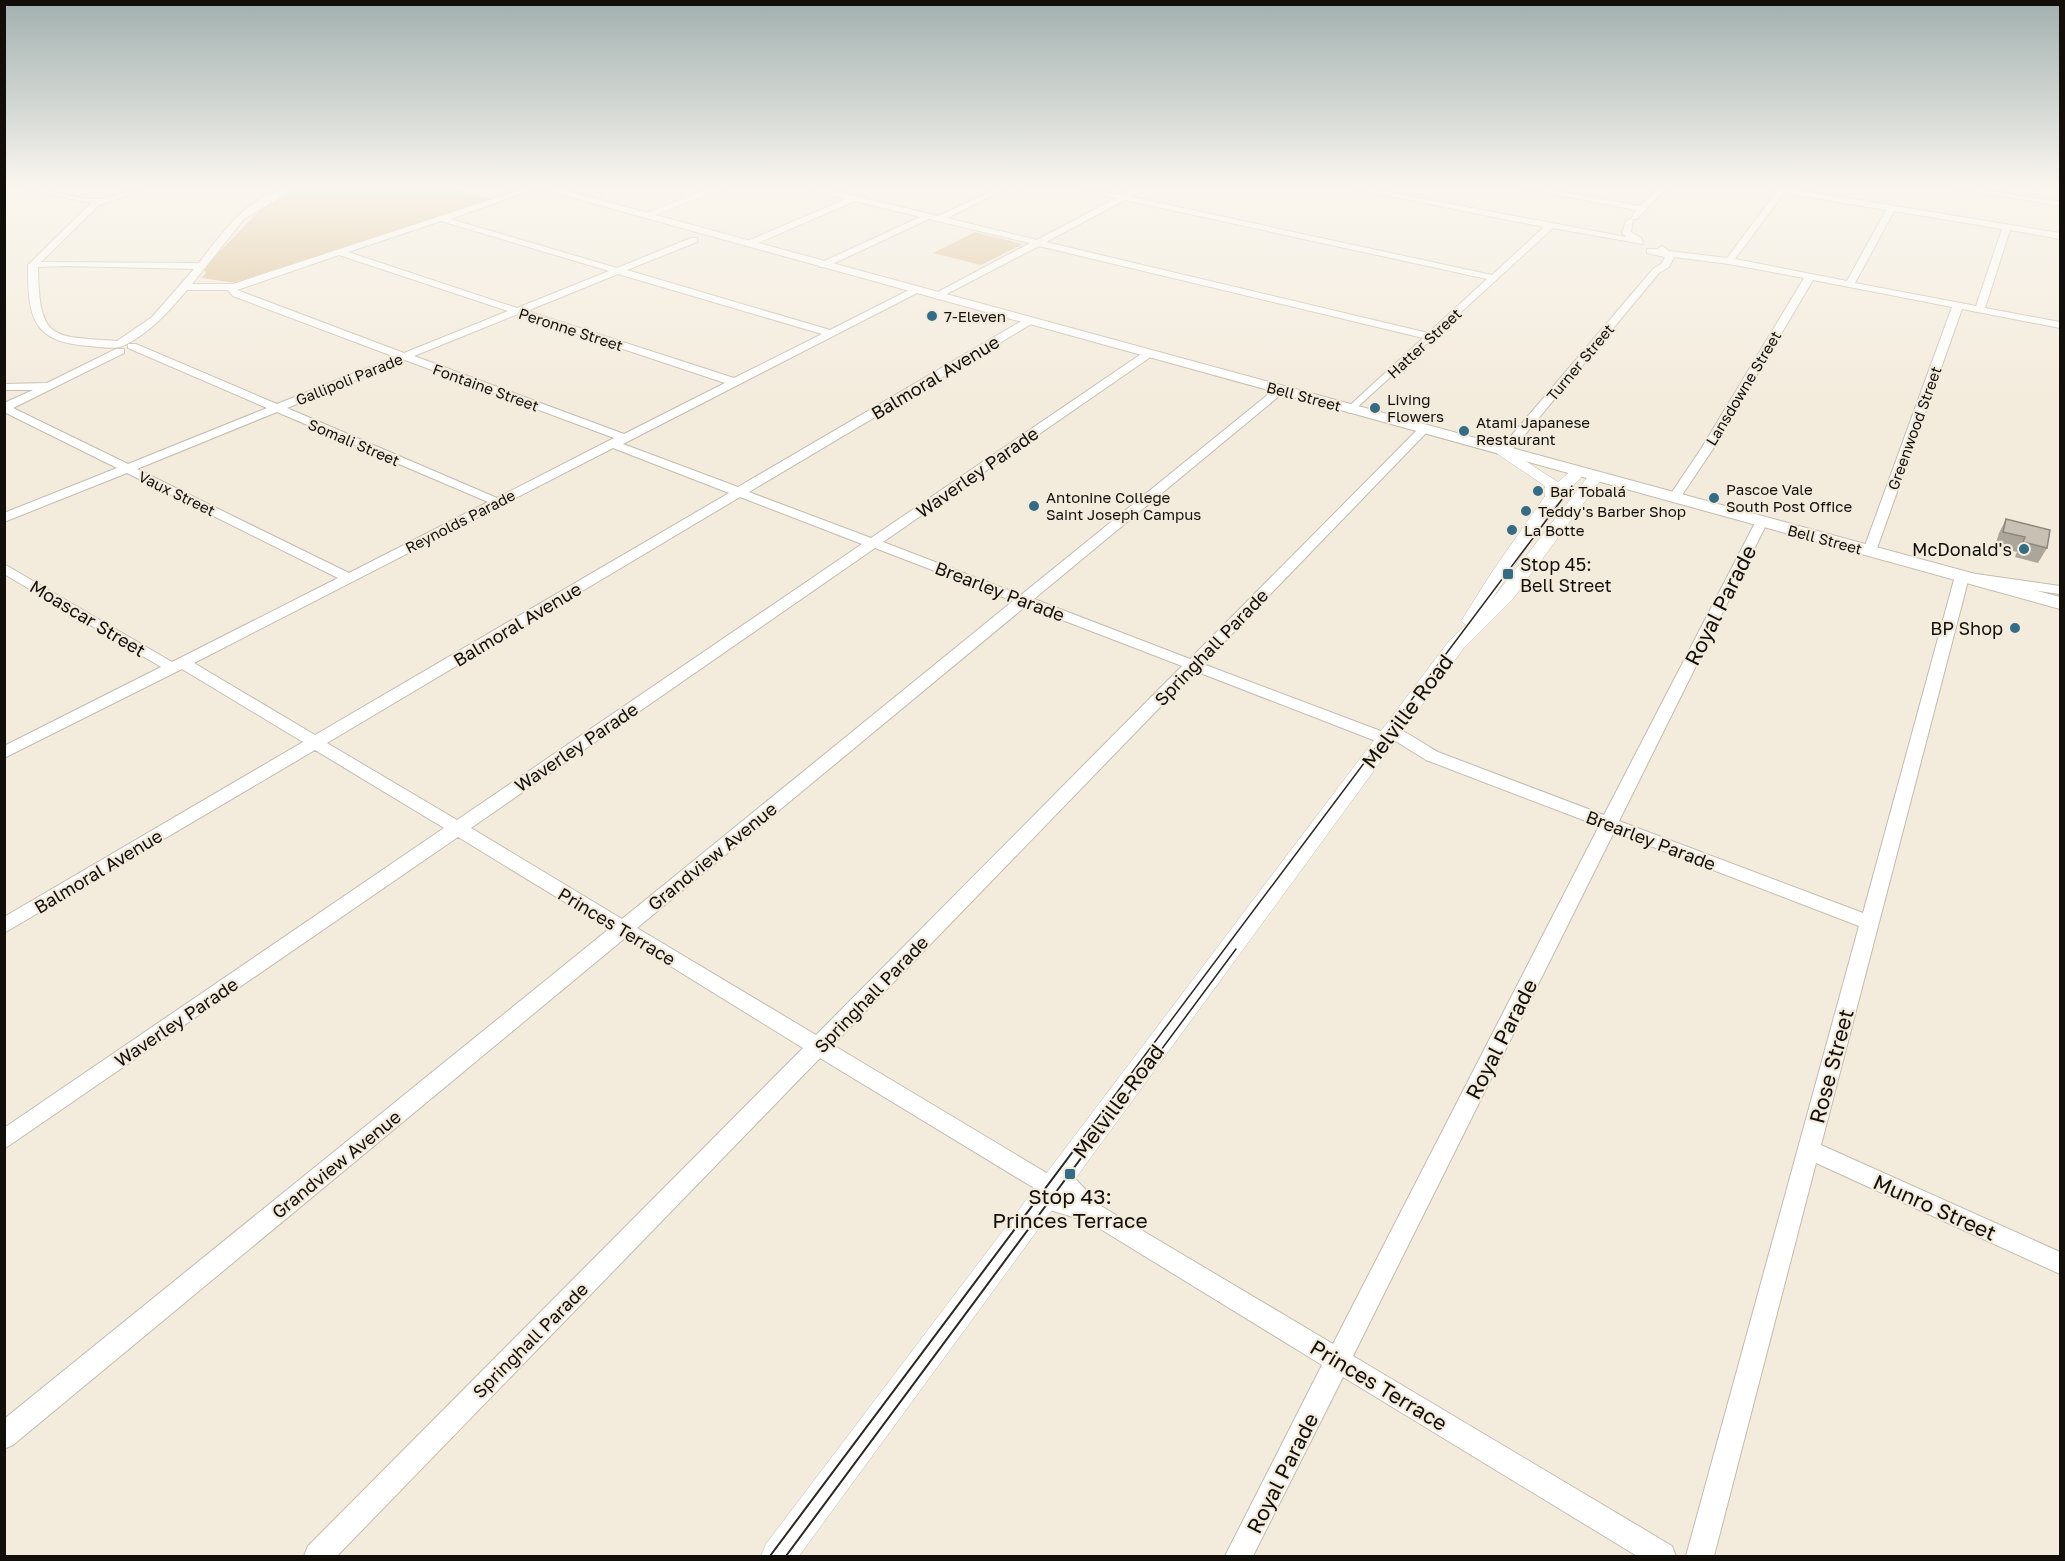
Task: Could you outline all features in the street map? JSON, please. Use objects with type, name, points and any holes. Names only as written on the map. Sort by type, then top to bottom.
[{"type":"highway","name":"Bell Street","points":[[812,262],[2061,603]]},
{"type":"main road","points":[[1504,452],[1513,460],[1546,479],[1552,485],[1553,496]]},
{"type":"main road","name":"Melville Road","points":[[778,1557],[1456,645],[1497,573],[1553,496],[1586,474]]},
{"type":"main road","name":"Melville Road","points":[[1456,645],[1506,596],[1586,474]]},
{"type":"street","points":[[33,265],[36,262]]},
{"type":"street","points":[[33,265],[66,262],[201,266]]},
{"type":"street","points":[[5,408],[42,391],[120,347],[155,319],[204,262]]},
{"type":"street","points":[[183,287],[234,287],[312,262]]},
{"type":"street","name":"Peronne Street","points":[[367,262],[734,382]]},
{"type":"street","points":[[586,262],[830,333]]},
{"type":"street","name":"Gallipoli Parade","points":[[4,518],[640,262]]},
{"type":"street","points":[[823,265],[830,262]]},
{"type":"street","points":[[937,296],[1001,262]]},
{"type":"street","points":[[1120,262],[1430,337]]},
{"type":"street","points":[[1420,262],[1494,278]]},
{"type":"street","name":"Hatter Street","points":[[1351,410],[1511,262]]},
{"type":"street","points":[[1656,271],[1660,262]]},
{"type":"street","name":"Turner Street","points":[[1504,452],[1656,271],[1668,262]]},
{"type":"street","points":[[1733,262],[2061,325]]},
{"type":"street","points":[[1850,284],[1862,262]]},
{"type":"street","points":[[1980,309],[1996,262]]},
{"type":"street","name":"Somali Street","points":[[33,265],[40,327],[59,339],[120,347],[145,353],[497,502]]},
{"type":"street","name":"Lansdowne Street","points":[[1674,498],[1707,449],[1810,277]]},
{"type":"street","name":"Fontaine Street","points":[[234,287],[232,291],[236,294],[405,357],[618,441]]},
{"type":"street","name":"Reynolds Parade","points":[[4,753],[916,290]]},
{"type":"street","name":"Greenwood Street","points":[[1870,551],[1958,305]]},
{"type":"street","name":"Balmoral Avenue","points":[[4,926],[1029,321]]},
{"type":"street","name":"Waverley Parade","points":[[4,1140],[1149,354]]},
{"type":"street","points":[[4,387],[53,385]]},
{"type":"street","name":"Grandview Avenue","points":[[4,1436],[1280,390]]},
{"type":"street","points":[[4,392],[42,391]]},
{"type":"street","name":"Vaux Street","points":[[5,408],[349,578]]},
{"type":"street","name":"Springhall Parade","points":[[318,1557],[1423,430]]},
{"type":"street","name":"Brearley Parade","points":[[618,441],[740,492],[1387,739],[1406,749],[1432,756],[1869,923]]},
{"type":"street","name":"Royal Parade","points":[[1239,1557],[1762,521]]},
{"type":"street","name":"Moascar Street","points":[[4,568],[177,665]]},
{"type":"street","points":[[1962,576],[2061,590]]},
{"type":"street","name":"Rose Street","points":[[1700,1557],[1962,576]]},
{"type":"street","name":"Princes Terrace","points":[[177,665],[315,743],[1662,1557]]},
{"type":"street","name":"Munro Street","points":[[1809,1150],[2061,1263]]},
{"type":"shaded area","points":[[210,262],[301,262],[237,283],[201,278],[206,273],[204,268]]},
{"type":"shaded area","points":[[968,262],[987,262],[981,265]]},
{"type":"building","points":[[2006,519],[2050,530],[2047,548],[2023,542],[2025,537],[2003,532]]},
{"type":"tram line","points":[[1082,1139],[1572,486]]},
{"type":"tram line","points":[[1095,1139],[1236,949]]},
{"type":"tram line","points":[[770,1556],[1083,1138]]},
{"type":"tram line","points":[[786,1556],[1096,1138]]},
{"type":"place","name":"7-Eleven","points":[[932,316]]},
{"type":"place","name":"Living Flowers","points":[[1375,408]]},
{"type":"place","name":"Atami Japanese Restaurant","points":[[1464,431]]},
{"type":"place","name":"Bar Tobalá","points":[[1538,491]]},
{"type":"place","name":"Pascoe Vale South Post Office","points":[[1714,498]]},
{"type":"place","name":"Antonine College Saint Joseph Campus","points":[[1034,506]]},
{"type":"place","name":"Teddy's Barber Shop","points":[[1526,511]]},
{"type":"place","name":"La Botte","points":[[1512,530]]},
{"type":"place","name":"McDonald's","points":[[2024,549]]},
{"type":"place","name":"Stop 45: Bell Street","points":[[1508,574]]},
{"type":"place","name":"BP Shop","points":[[2015,628]]},
{"type":"place","name":"Stop 43: Princes Terrace","points":[[1070,1174]]}]
